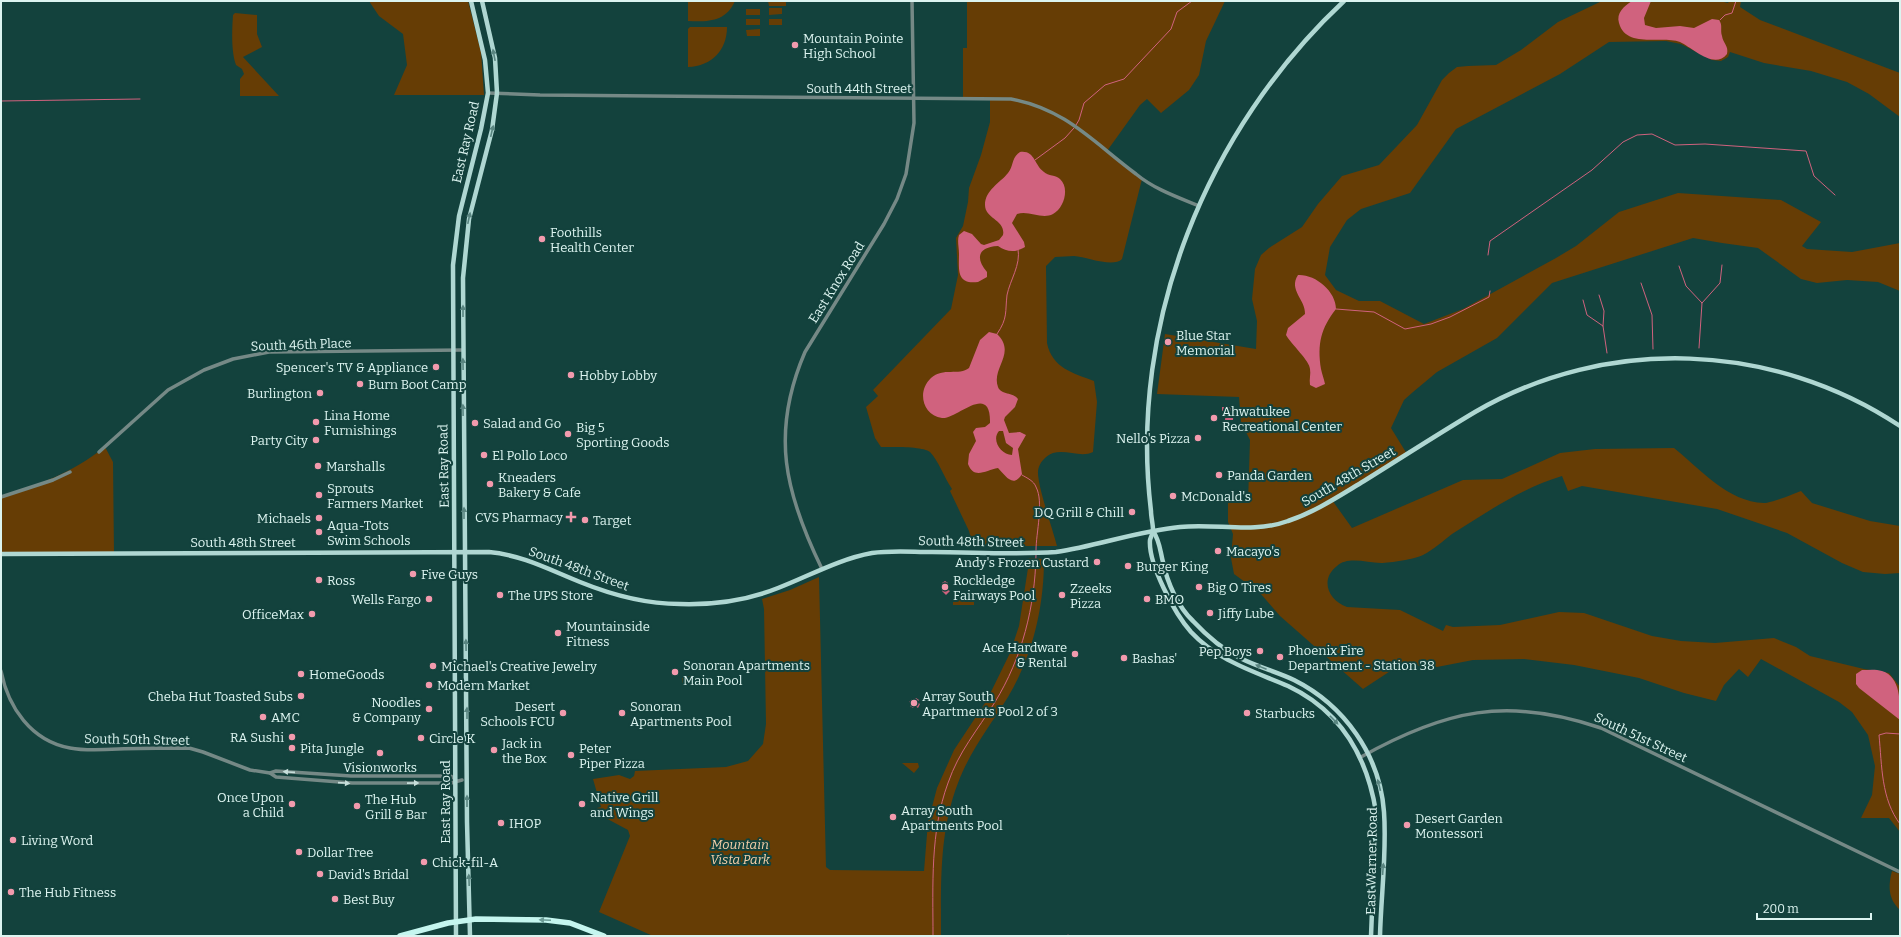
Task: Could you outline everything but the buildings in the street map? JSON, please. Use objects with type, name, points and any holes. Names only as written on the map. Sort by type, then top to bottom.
[{"type":"highway","points":[[400,936],[455,921],[470,919],[494,919],[546,920],[570,923],[604,936]]},
{"type":"main road","name":"East Ray Road","points":[[456,936],[455,552],[452,265],[459,216],[481,129],[488,93],[485,60],[471,1]]},
{"type":"main road","name":"East Ray Road","points":[[470,936],[464,552],[462,278],[466,237],[473,201],[492,130],[497,93],[495,58],[482,1]]},
{"type":"main road","name":"East Warner Road","points":[[1344,1],[1315,29],[1270,82],[1221,160],[1199,206],[1174,274],[1158,341],[1152,375],[1148,415],[1147,459],[1148,489],[1153,531],[1150,540],[1155,565],[1163,587],[1172,605],[1191,631],[1217,654],[1238,666],[1289,687],[1315,702],[1333,718],[1348,735],[1361,757],[1373,792],[1376,820],[1371,936]]},
{"type":"main road","name":"South 48th Street","points":[[1,554],[489,552],[514,556],[537,563],[581,582],[616,594],[649,602],[707,604],[768,592],[859,556],[872,553],[901,551],[1056,552],[1080,548],[1127,535],[1153,531],[1196,526],[1256,528],[1288,522],[1332,500],[1475,412],[1499,399],[1547,379],[1611,363],[1652,358],[1682,358],[1730,361],[1765,368],[1826,386],[1865,404],[1900,426]]},
{"type":"main road","name":"East Warner Road","points":[[1153,531],[1159,539],[1162,562],[1170,585],[1191,620],[1210,639],[1241,658],[1292,680],[1320,696],[1338,711],[1354,730],[1368,753],[1381,790],[1384,819],[1380,936]]},
{"type":"main road","points":[[1238,666],[1241,658]]},
{"type":"main road","points":[[1376,820],[1384,819]]},
{"type":"street","name":"East Knox Road","points":[[822,570],[796,511],[789,486],[785,448],[788,404],[797,372],[810,343],[881,230],[897,199],[909,158],[914,123],[912,1]]},
{"type":"street","name":"South 44th Street","points":[[488,93],[1011,99],[1046,109],[1073,123],[1146,181],[1165,192],[1199,206]]},
{"type":"street","name":"South 46th Place","points":[[99,452],[168,390],[204,370],[233,359],[270,352],[462,350]]},
{"type":"street","points":[[1,497],[53,480],[70,472]]},
{"type":"street","name":"South 50th Street","points":[[1,671],[7,694],[16,711],[30,727],[50,741],[71,748],[92,750],[188,748],[250,770],[270,773],[276,777],[352,783],[451,783],[456,780],[462,780]]},
{"type":"street","name":"South 51st Street","points":[[1361,757],[1418,728],[1446,719],[1474,713],[1511,710],[1559,716],[1601,728],[1900,872]]},
{"type":"street","name":"South 50th Street","points":[[270,773],[276,771],[351,776],[451,776],[456,780]]},
{"type":"green space","points":[[369,1],[468,1],[481,52],[484,95],[394,95],[407,65],[403,34],[379,16]]},
{"type":"green space","points":[[688,1],[735,1],[727,13],[721,17],[709,21],[688,21]]},
{"type":"green space","points":[[768,1],[786,1],[786,6],[769,6]]},
{"type":"green space","points":[[967,1],[1225,1],[1206,41],[1199,75],[1189,90],[1161,113],[1147,99],[1140,105],[1107,151],[1142,179],[1122,259],[1113,262],[1106,262],[1074,256],[1055,257],[1046,266],[1047,343],[1050,351],[1054,358],[1064,368],[1094,381],[1097,402],[1093,452],[1088,454],[1063,452],[1053,453],[1043,460],[1038,471],[1040,486],[1057,546],[973,546],[969,531],[950,491],[952,489],[933,455],[926,450],[921,449],[907,447],[881,447],[875,438],[866,407],[878,396],[873,390],[951,309],[958,275],[956,238],[963,226],[969,188],[981,155],[990,122],[990,99],[963,99],[963,48],[967,48]]},
{"type":"green space","points":[[1602,1],[1720,1],[1728,3],[1729,1],[1741,1],[1740,7],[1760,20],[1900,73],[1900,117],[1869,94],[1847,82],[1811,71],[1764,63],[1730,52],[1728,57],[1721,61],[1712,60],[1681,44],[1666,41],[1609,42],[1560,74],[1456,129],[1410,193],[1361,209],[1347,220],[1330,247],[1325,275],[1336,290],[1359,301],[1380,301],[1424,324],[1463,309],[1556,258],[1576,246],[1619,212],[1678,193],[1781,200],[1821,222],[1802,246],[1807,249],[1852,252],[1900,243],[1900,291],[1878,282],[1847,280],[1817,283],[1801,279],[1758,248],[1693,238],[1552,283],[1497,338],[1437,372],[1404,400],[1391,428],[1407,454],[1332,500],[1352,528],[1463,480],[1502,479],[1560,453],[1595,449],[1674,448],[1715,483],[1738,497],[1751,501],[1768,503],[1801,491],[1812,503],[1870,521],[1900,526],[1900,573],[1885,574],[1863,572],[1842,563],[1787,533],[1717,509],[1582,486],[1568,491],[1562,476],[1533,487],[1505,501],[1452,534],[1423,555],[1385,563],[1347,561],[1341,563],[1328,577],[1328,590],[1335,600],[1347,607],[1400,610],[1443,631],[1446,625],[1453,627],[1500,625],[1559,612],[1584,613],[1652,636],[1681,641],[1715,643],[1774,638],[1796,647],[1810,656],[1864,669],[1889,673],[1900,687],[1900,832],[1889,818],[1861,818],[1872,795],[1875,766],[1868,735],[1852,712],[1839,702],[1761,659],[1748,677],[1739,669],[1724,685],[1716,701],[1684,693],[1639,678],[1574,665],[1524,659],[1473,660],[1437,667],[1401,664],[1363,689],[1280,616],[1260,593],[1234,574],[1231,558],[1233,534],[1228,522],[1228,503],[1248,503],[1250,440],[1241,422],[1239,397],[1157,394],[1165,334],[1256,349],[1257,321],[1252,299],[1255,269],[1261,255],[1269,248],[1302,227],[1318,204],[1342,176],[1379,165],[1417,125],[1442,80],[1449,73],[1457,67],[1496,65],[1521,50],[1558,22]]},
{"type":"green space","points":[[769,8],[782,8],[782,14],[769,15]]},
{"type":"green space","points":[[746,9],[760,9],[760,15],[746,15]]},
{"type":"green space","points":[[235,13],[257,15],[257,34],[262,47],[243,57],[279,96],[240,96],[240,79],[244,74],[242,69],[236,65],[233,53],[232,27],[233,15]]},
{"type":"green space","points":[[746,19],[760,19],[760,25],[746,25]]},
{"type":"green space","points":[[769,19],[782,19],[782,25],[769,25]]},
{"type":"green space","points":[[690,27],[727,27],[721,50],[711,60],[704,64],[688,67],[688,29]]},
{"type":"green space","points":[[760,29],[760,36],[747,36],[746,30]]},
{"type":"green space","points":[[105,447],[113,462],[114,554],[1,554],[1,497],[43,482],[68,471]]},
{"type":"green space","name":"Mountain Vista Park","points":[[1027,558],[1044,559],[1042,595],[1039,613],[1030,648],[1017,681],[968,760],[952,802],[947,820],[942,858],[941,936],[653,936],[599,912],[630,836],[628,830],[600,815],[597,808],[601,807],[593,779],[619,775],[630,779],[634,776],[635,771],[726,767],[748,761],[763,744],[766,724],[764,609],[762,599],[790,590],[819,577],[826,867],[830,870],[924,871],[928,822],[937,788],[954,750],[987,700],[1010,653],[1019,626],[1028,568]]},
{"type":"green space","points":[[953,594],[974,594],[974,605],[953,605]]},
{"type":"green space","points":[[695,675],[696,683],[683,685],[682,677]]},
{"type":"green space","points":[[902,763],[918,763],[919,767],[914,773]]},
{"type":"green space","points":[[1892,871],[1900,874],[1900,910],[1891,897],[1890,882]]},
{"type":"shaded area","points":[[1632,1],[1651,1],[1644,18],[1645,25],[1656,28],[1680,26],[1694,28],[1712,19],[1719,20],[1721,24],[1721,34],[1727,49],[1727,54],[1716,60],[1710,59],[1680,42],[1672,40],[1645,40],[1629,36],[1623,31],[1618,19],[1620,13]]},
{"type":"shaded area","points":[[1020,152],[1029,153],[1044,172],[1060,179],[1065,187],[1063,203],[1057,211],[1049,216],[1026,213],[1017,214],[1012,223],[1024,242],[1025,247],[1014,251],[1008,251],[998,246],[986,249],[980,254],[980,258],[983,267],[987,272],[987,277],[978,282],[966,281],[960,275],[959,270],[959,235],[964,231],[972,234],[981,244],[984,245],[999,240],[1003,235],[1003,230],[999,223],[986,210],[985,205],[987,195],[1005,177],[1011,168],[1015,157]]},
{"type":"shaded area","points":[[1298,275],[1311,277],[1323,285],[1328,290],[1335,302],[1336,309],[1327,323],[1321,337],[1320,344],[1321,369],[1325,384],[1316,388],[1310,385],[1310,371],[1307,362],[1286,335],[1288,328],[1305,314],[1305,309],[1295,285],[1295,280]]},
{"type":"shaded area","points":[[989,332],[997,334],[1002,341],[1005,348],[998,373],[998,387],[1000,390],[1013,395],[1018,399],[1015,407],[1004,420],[1009,433],[1020,432],[1026,435],[1018,449],[1022,474],[1019,478],[1012,481],[998,468],[977,473],[971,469],[968,464],[969,454],[976,441],[973,432],[976,428],[985,427],[990,423],[989,411],[985,405],[979,403],[948,417],[942,418],[935,416],[930,412],[924,402],[924,389],[931,378],[941,373],[961,371],[969,368],[980,340]],"holes":[[[999,431],[1003,431],[1006,443],[1013,448],[1012,455],[1004,453],[998,446],[996,439],[997,435]]]},
{"type":"shaded area","points":[[1222,407],[1234,407],[1233,420],[1225,420],[1226,412],[1222,411]]},
{"type":"shaded area","name":"Rockledge Fairways Pool","points":[[945,581],[948,583],[948,590],[950,591],[946,595],[942,591],[942,583]]},
{"type":"shaded area","points":[[1862,670],[1882,671],[1893,679],[1898,691],[1900,720],[1859,688],[1856,684],[1856,674]]},
{"type":"shaded area","name":"Array South Apartments Pool 2 of 3","points":[[916,698],[919,700],[917,702],[920,704],[918,708],[915,706],[913,708],[910,706],[912,703],[909,702]]},
{"type":"waterway","points":[[1076,125],[1084,103],[1105,85],[1124,79],[1171,29],[1177,12],[1192,1]]},
{"type":"waterway","points":[[1720,20],[1725,15],[1732,13],[1736,1]]},
{"type":"waterway","points":[[1,101],[140,99]]},
{"type":"waterway","points":[[1035,160],[1065,138],[1074,128]]},
{"type":"waterway","points":[[1488,255],[1490,241],[1592,170],[1623,142],[1637,135],[1652,134],[1675,145],[1705,144],[1806,151],[1814,176],[1835,195]]},
{"type":"waterway","points":[[997,334],[1003,324],[1008,289],[1017,267],[1019,255],[1018,249]]},
{"type":"waterway","points":[[1702,303],[1720,283],[1722,265]]},
{"type":"waterway","points":[[1679,266],[1686,286],[1702,303],[1699,348]]},
{"type":"waterway","points":[[1641,283],[1652,315],[1653,349]]},
{"type":"waterway","points":[[1336,309],[1374,312],[1405,329],[1431,324],[1450,317],[1489,297],[1490,291]]},
{"type":"waterway","points":[[1599,295],[1604,311],[1603,326]]},
{"type":"waterway","points":[[1583,300],[1587,315],[1603,326],[1607,353]]},
{"type":"waterway","points":[[1022,475],[1034,483],[1038,493],[1040,509],[1036,550]]},
{"type":"waterway","points":[[933,936],[935,839],[942,802],[957,761],[995,702],[1013,668],[1020,650],[1030,613],[1036,555]]},
{"type":"waterway","points":[[1900,734],[1886,733],[1879,735],[1882,770],[1886,793],[1889,804],[1900,824]]},
{"type":"waterway","points":[[1900,881],[1900,893]]},
{"type":"place","name":"Mountain Pointe High School","points":[[795,45]]},
{"type":"place","name":"Foothills Health Center","points":[[542,239]]},
{"type":"place","name":"Blue Star Memorial","points":[[1168,342]]},
{"type":"place","name":"Spencer's TV & Appliance","points":[[436,367]]},
{"type":"place","name":"Hobby Lobby","points":[[571,375]]},
{"type":"place","name":"Burn Boot Camp","points":[[360,384]]},
{"type":"place","name":"Burlington","points":[[320,393]]},
{"type":"place","name":"Ahwatukee Recreational Center","points":[[1214,418]]},
{"type":"place","name":"Lina Home Furnishings","points":[[316,422]]},
{"type":"place","name":"Salad and Go","points":[[475,423]]},
{"type":"place","name":"Big 5 Sporting Goods","points":[[568,434]]},
{"type":"place","name":"Nello's Pizza","points":[[1198,438]]},
{"type":"place","name":"Party City","points":[[316,440]]},
{"type":"place","name":"El Pollo Loco","points":[[484,455]]},
{"type":"place","name":"Marshalls","points":[[318,466]]},
{"type":"place","name":"Panda Garden","points":[[1219,475]]},
{"type":"place","name":"Kneaders Bakery & Cafe","points":[[490,484]]},
{"type":"place","name":"Sprouts Farmers Market","points":[[319,495]]},
{"type":"place","name":"McDonald's","points":[[1173,496]]},
{"type":"place","name":"DQ Grill & Chill","points":[[1132,512]]},
{"type":"place","name":"CVS Pharmacy","points":[[571,517]]},
{"type":"place","name":"Michaels","points":[[319,518]]},
{"type":"place","name":"Target","points":[[585,520]]},
{"type":"place","name":"Aqua-Tots Swim Schools","points":[[319,532]]},
{"type":"place","name":"Macayo's","points":[[1218,551]]},
{"type":"place","name":"Andy's Frozen Custard","points":[[1097,562]]},
{"type":"place","name":"Burger King","points":[[1128,566]]},
{"type":"place","name":"Five Guys","points":[[413,574]]},
{"type":"place","name":"Ross","points":[[319,580]]},
{"type":"place","name":"Rockledge Fairways Pool","points":[[945,587]]},
{"type":"place","name":"Big O Tires","points":[[1199,587]]},
{"type":"place","name":"The UPS Store","points":[[500,595]]},
{"type":"place","name":"Zzeeks Pizza","points":[[1062,595]]},
{"type":"place","name":"Wells Fargo","points":[[429,599]]},
{"type":"place","name":"BMO","points":[[1147,599]]},
{"type":"place","name":"Jiffy Lube","points":[[1210,613]]},
{"type":"place","name":"OfficeMax","points":[[312,614]]},
{"type":"place","name":"Mountainside Fitness","points":[[558,633]]},
{"type":"place","name":"Pep Boys","points":[[1260,651]]},
{"type":"place","name":"Ace Hardware & Rental","points":[[1075,654]]},
{"type":"place","name":"Phoenix Fire Department - Station 38","points":[[1280,657]]},
{"type":"place","name":"Bashas'","points":[[1124,658]]},
{"type":"place","name":"Michael's Creative Jewelry","points":[[433,666]]},
{"type":"place","name":"Sonoran Apartments Main Pool","points":[[675,672]]},
{"type":"place","name":"HomeGoods","points":[[301,674]]},
{"type":"place","name":"Modern Market","points":[[429,685]]},
{"type":"place","name":"Cheba Hut Toasted Subs","points":[[301,696]]},
{"type":"place","name":"Array South Apartments Pool 2 of 3","points":[[914,703]]},
{"type":"place","name":"Noodles & Company","points":[[429,709]]},
{"type":"place","name":"Desert Schools FCU","points":[[563,713]]},
{"type":"place","name":"Sonoran Apartments Pool","points":[[622,713]]},
{"type":"place","name":"Starbucks","points":[[1247,713]]},
{"type":"place","name":"AMC","points":[[263,717]]},
{"type":"place","name":"RA Sushi","points":[[292,737]]},
{"type":"place","name":"Circle K","points":[[421,738]]},
{"type":"place","name":"Pita Jungle","points":[[292,748]]},
{"type":"place","name":"Jack in the Box","points":[[494,750]]},
{"type":"place","name":"Visionworks","points":[[380,753]]},
{"type":"place","name":"Peter Piper Pizza","points":[[571,755]]},
{"type":"place","name":"Once Upon a Child","points":[[292,804]]},
{"type":"place","name":"Native Grill and Wings","points":[[582,804]]},
{"type":"place","name":"The Hub Grill & Bar","points":[[357,806]]},
{"type":"place","name":"Array South Apartments Pool","points":[[893,817]]},
{"type":"place","name":"IHOP","points":[[501,823]]},
{"type":"place","name":"Desert Garden Montessori","points":[[1407,825]]},
{"type":"place","name":"Living Word","points":[[13,840]]},
{"type":"place","name":"Dollar Tree","points":[[299,852]]},
{"type":"place","name":"Chick-fil-A","points":[[424,862]]},
{"type":"place","name":"David's Bridal","points":[[320,874]]},
{"type":"place","name":"The Hub Fitness","points":[[11,892]]},
{"type":"place","name":"Best Buy","points":[[335,899]]}]
